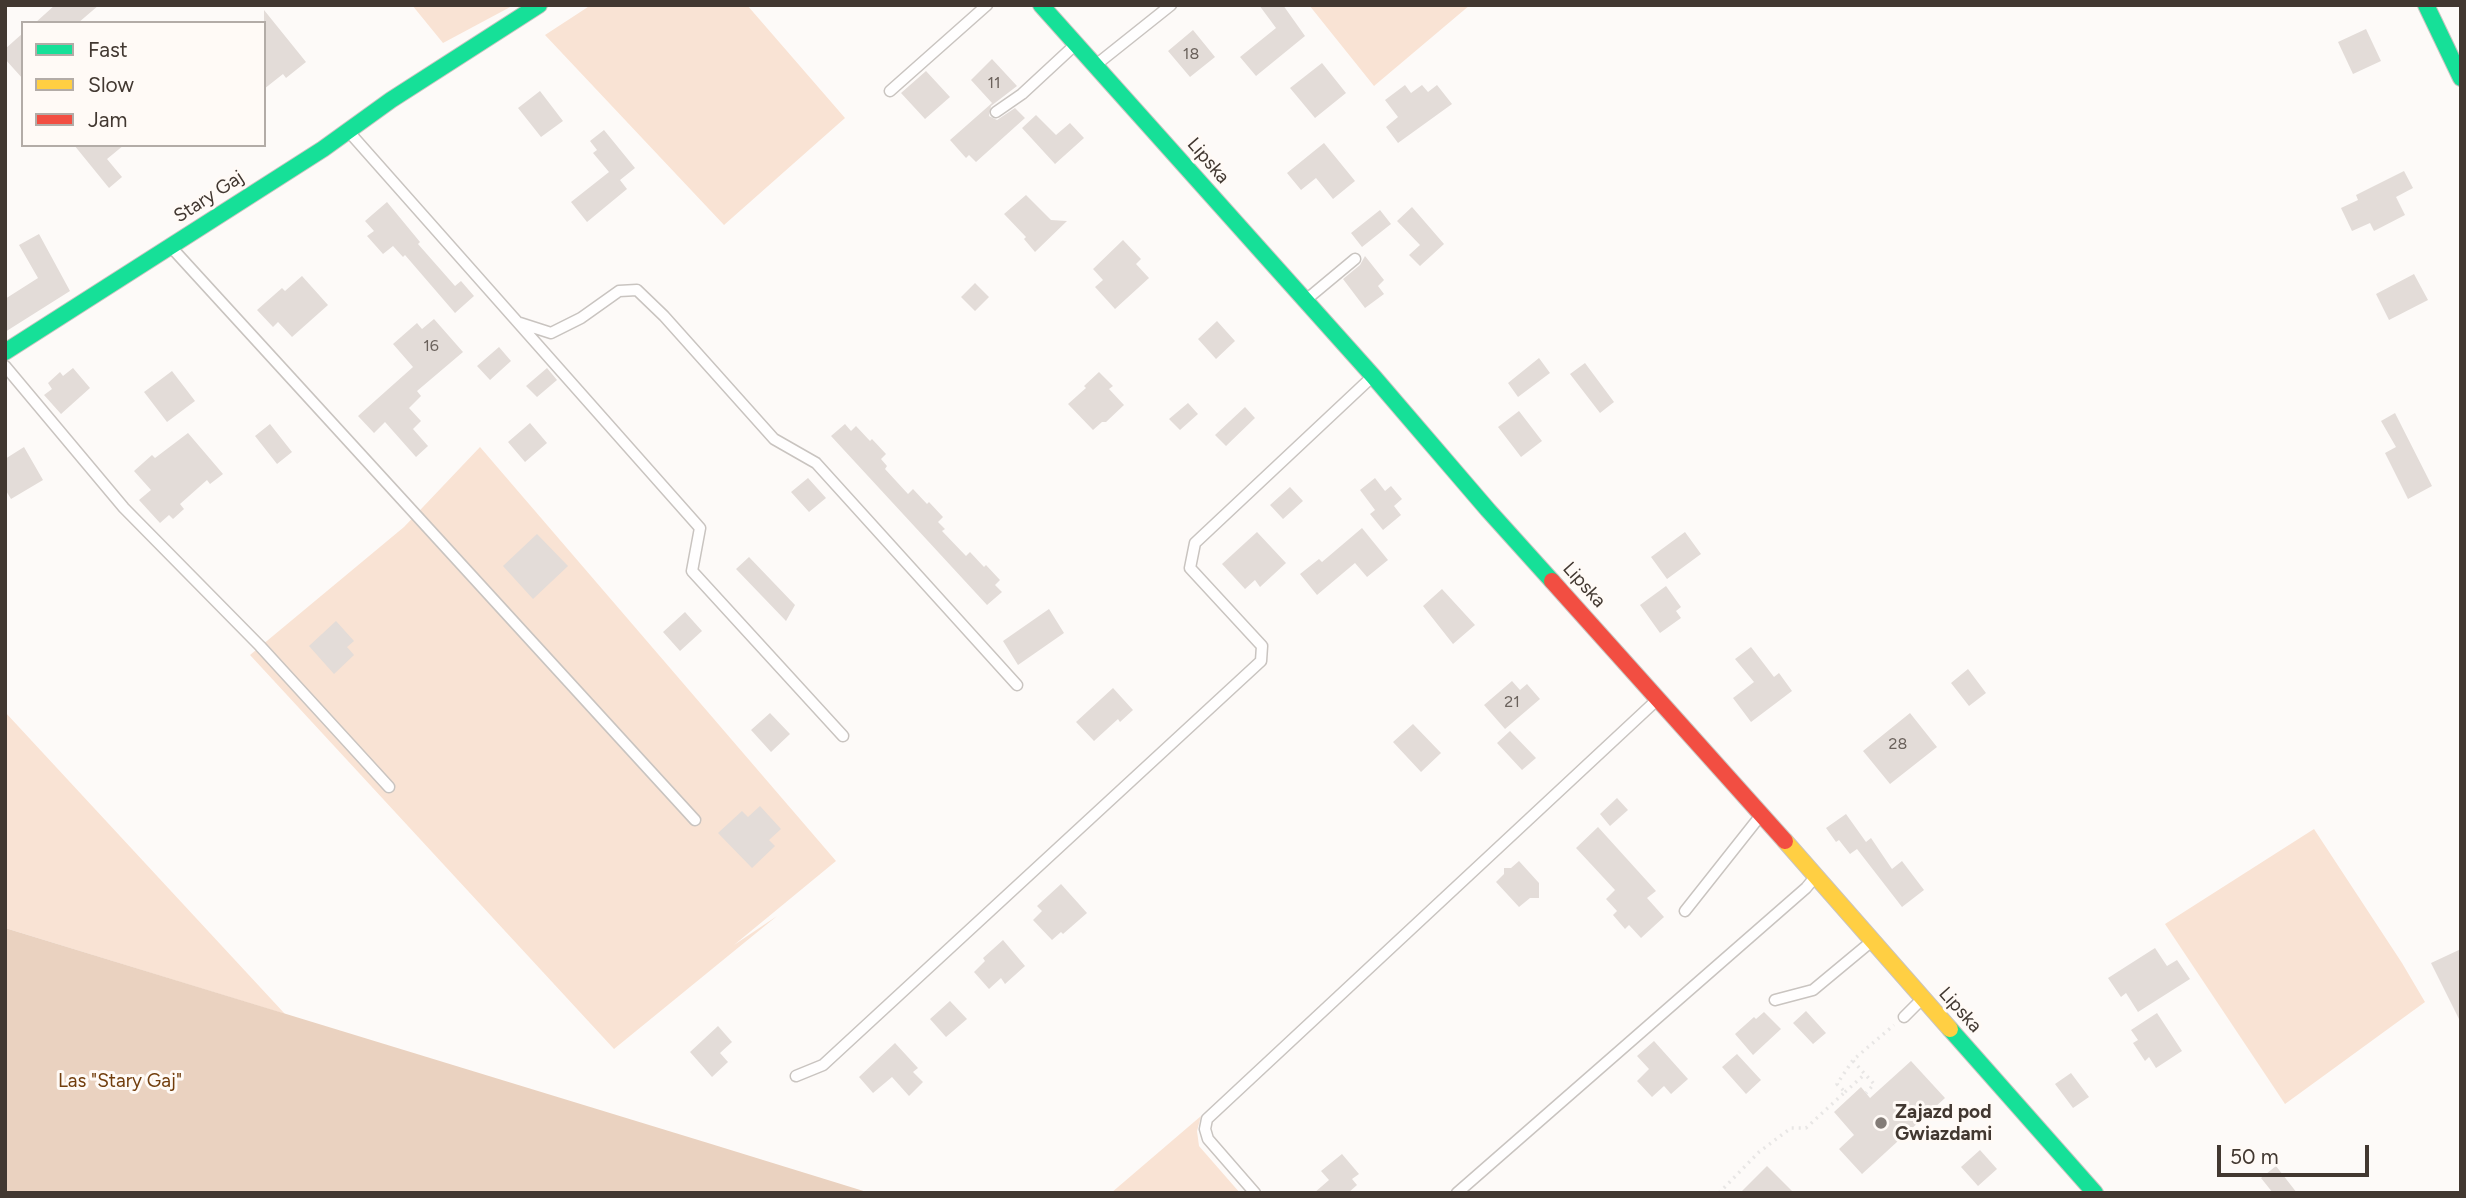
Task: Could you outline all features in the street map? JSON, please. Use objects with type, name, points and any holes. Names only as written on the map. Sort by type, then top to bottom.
[{"type":"street","name":"Stary Gaj","points":[[5,352],[171,247],[539,5]]},
{"type":"street","name":"Lipska","points":[[1041,5],[1373,376],[1488,510],[1659,698],[2095,1193]]},
{"type":"street","points":[[2426,5],[2461,78]]},
{"type":"lane","points":[[890,91],[987,5]]},
{"type":"lane","points":[[1095,66],[1171,5]]},
{"type":"lane","points":[[996,113],[1022,94],[1076,44]]},
{"type":"lane","points":[[348,131],[700,528],[692,570],[843,736]]},
{"type":"lane","points":[[171,247],[695,820]]},
{"type":"lane","points":[[1305,301],[1355,259]]},
{"type":"lane","points":[[518,322],[551,333],[581,318],[619,290],[637,290],[664,316],[774,439],[816,463],[1017,685]]},
{"type":"lane","points":[[5,366],[124,508],[260,646],[389,788]]},
{"type":"lane","points":[[796,1076],[823,1065],[1261,661],[1262,646],[1190,568],[1195,543],[1373,376]]},
{"type":"lane","points":[[1255,1193],[1208,1139],[1205,1129],[1207,1119],[1659,698]]},
{"type":"lane","points":[[1685,911],[1761,815]]},
{"type":"lane","points":[[1457,1193],[1806,888],[1815,877]]},
{"type":"lane","points":[[1775,1000],[1813,990],[1871,941]]},
{"type":"lane","points":[[1904,1017],[1922,999]]},
{"type":"path","points":[[1845,1092],[1837,1084],[1853,1060],[1904,1017]]},
{"type":"path","points":[[1853,1060],[1874,1084],[1866,1093]]},
{"type":"path","points":[[1719,1193],[1759,1152],[1791,1128],[1806,1128],[1865,1074]]},
{"type":"shaded area","points":[[412,5],[514,5],[443,43]]},
{"type":"shaded area","points":[[591,5],[747,5],[845,118],[724,225],[545,35]]},
{"type":"shaded area","points":[[1309,5],[1470,5],[1374,86]]},
{"type":"shaded area","points":[[480,447],[836,861],[734,945],[777,916],[614,1049],[250,655],[404,527]]},
{"type":"shaded area","points":[[5,712],[285,1014],[5,928]]},
{"type":"shaded area","points":[[2314,829],[2425,1002],[2285,1104],[2165,924]]},
{"type":"shaded area","points":[[1201,1116],[1197,1131],[1199,1146],[1240,1193],[1111,1193]]},
{"type":"green space","name":"Las \"Stary Gaj\"","points":[[5,928],[708,1143],[870,1193],[5,1193]]},
{"type":"building","points":[[55,5],[99,5],[80,21],[37,21]]},
{"type":"building","points":[[1259,5],[1283,5],[1305,36],[1256,76],[1240,57],[1276,28]]},
{"type":"building","points":[[264,10],[306,62],[286,78],[283,74],[266,87],[266,21]]},
{"type":"building","points":[[2366,29],[2381,61],[2353,74],[2338,42]]},
{"type":"building","points":[[1193,30],[1215,57],[1190,77],[1168,51]]},
{"type":"building","points":[[21,35],[21,77],[5,59],[5,49]]},
{"type":"building","points":[[992,59],[1017,86],[991,106],[989,116],[997,120],[1015,108],[1025,118],[976,162],[969,155],[966,158],[950,140],[992,103],[971,80]]},
{"type":"building","points":[[1322,63],[1346,93],[1315,118],[1290,88]]},
{"type":"building","points":[[926,71],[950,97],[925,119],[901,93]]},
{"type":"building","points":[[1405,85],[1411,93],[1422,85],[1428,92],[1437,85],[1452,104],[1398,143],[1386,127],[1398,117],[1385,100]]},
{"type":"building","points":[[540,91],[563,121],[541,137],[518,108]]},
{"type":"building","points":[[1036,115],[1056,135],[1070,123],[1084,138],[1055,164],[1022,128]]},
{"type":"building","points":[[604,130],[635,168],[620,180],[627,189],[587,222],[571,202],[609,172],[593,153],[597,150],[590,141]]},
{"type":"building","points":[[1324,143],[1355,181],[1333,199],[1316,178],[1301,190],[1287,173]]},
{"type":"building","points":[[76,147],[122,147],[107,159],[122,177],[109,188]]},
{"type":"building","points":[[2404,171],[2413,188],[2396,197],[2405,215],[2374,231],[2370,223],[2352,231],[2341,208],[2358,200],[2356,195]]},
{"type":"building","points":[[1026,195],[1051,220],[1067,221],[1035,252],[1024,239],[1026,237],[1004,214]]},
{"type":"building","points":[[387,202],[420,242],[418,244],[455,286],[461,281],[474,296],[455,313],[405,255],[403,257],[393,246],[383,254],[367,236],[374,231],[365,221]]},
{"type":"building","points":[[1412,207],[1444,244],[1420,266],[1409,255],[1420,245],[1397,221]]},
{"type":"building","points":[[1380,210],[1391,224],[1362,247],[1351,233]]},
{"type":"building","points":[[39,234],[70,291],[5,332],[5,299],[38,278],[19,245]]},
{"type":"building","points":[[1123,240],[1141,259],[1136,264],[1149,278],[1115,309],[1095,287],[1103,280],[1093,269]]},
{"type":"building","points":[[1365,256],[1384,280],[1378,286],[1384,294],[1365,308],[1343,279],[1360,265]]},
{"type":"building","points":[[2414,274],[2428,300],[2389,320],[2376,294]]},
{"type":"building","points":[[302,276],[328,305],[292,337],[278,322],[273,327],[257,310],[282,288],[285,291]]},
{"type":"building","points":[[975,283],[989,297],[975,311],[961,297]]},
{"type":"building","points":[[434,319],[463,352],[417,391],[421,396],[409,408],[421,421],[413,429],[428,446],[416,457],[385,422],[374,433],[358,416],[413,367],[393,344],[417,323],[422,329]]},
{"type":"building","points":[[1217,321],[1235,341],[1216,359],[1198,339]]},
{"type":"building","points":[[499,347],[511,361],[490,380],[477,366]]},
{"type":"building","points":[[1539,358],[1550,373],[1518,397],[1508,383]]},
{"type":"building","points":[[1585,363],[1614,402],[1600,413],[1570,374]]},
{"type":"building","points":[[73,368],[90,388],[61,414],[44,395],[52,389],[48,383],[60,372],[63,376]]},
{"type":"building","points":[[547,368],[557,380],[537,397],[526,386]]},
{"type":"building","points":[[172,371],[195,401],[167,422],[144,392]]},
{"type":"building","points":[[1099,372],[1113,386],[1109,389],[1124,405],[1093,430],[1068,404]]},
{"type":"building","points":[[1188,403],[1198,414],[1180,430],[1169,419]]},
{"type":"building","points":[[1245,407],[1255,418],[1226,446],[1215,435]]},
{"type":"building","points":[[1519,411],[1542,441],[1521,457],[1498,427]]},
{"type":"building","points":[[2395,413],[2432,486],[2408,499],[2385,453],[2396,447],[2381,421]]},
{"type":"building","points":[[530,423],[547,443],[525,462],[508,442]]},
{"type":"building","points":[[270,424],[292,452],[277,464],[255,436]]},
{"type":"building","points":[[845,424],[851,431],[856,426],[870,441],[872,439],[886,454],[881,459],[887,466],[885,469],[908,494],[913,489],[927,504],[929,502],[943,517],[938,522],[945,529],[942,531],[966,556],[970,552],[1000,580],[995,585],[1002,592],[987,605],[831,436]]},
{"type":"building","points":[[188,433],[223,474],[210,484],[207,480],[180,504],[184,509],[173,519],[169,515],[160,523],[139,500],[151,490],[134,471],[152,455],[155,458]]},
{"type":"building","points":[[24,447],[43,480],[11,499],[5,489],[5,459]]},
{"type":"building","points":[[808,478],[826,498],[809,512],[791,492]]},
{"type":"building","points":[[1375,478],[1385,491],[1391,486],[1402,499],[1394,506],[1401,515],[1383,530],[1370,514],[1375,510],[1360,490]]},
{"type":"building","points":[[1290,487],[1303,501],[1283,519],[1270,505]]},
{"type":"building","points":[[1362,528],[1388,560],[1367,577],[1355,563],[1317,595],[1300,574],[1319,559],[1322,562]]},
{"type":"building","points":[[1257,532],[1286,563],[1260,587],[1255,580],[1245,589],[1222,564]]},
{"type":"building","points":[[1685,532],[1701,554],[1667,579],[1651,557]]},
{"type":"building","points":[[537,534],[568,566],[533,599],[503,566]]},
{"type":"building","points":[[749,557],[795,605],[786,621],[736,569]]},
{"type":"building","points":[[1666,586],[1681,607],[1676,611],[1681,618],[1660,633],[1640,605]]},
{"type":"building","points":[[1442,589],[1475,625],[1453,644],[1423,606]]},
{"type":"building","points":[[1049,609],[1064,633],[1018,665],[1003,641]]},
{"type":"building","points":[[685,612],[702,631],[680,651],[663,632]]},
{"type":"building","points":[[336,621],[354,641],[347,647],[354,655],[334,674],[309,646]]},
{"type":"building","points":[[1751,647],[1774,677],[1779,673],[1792,691],[1751,722],[1733,698],[1754,682],[1735,659]]},
{"type":"building","points":[[1968,669],[1986,693],[1969,706],[1951,683]]},
{"type":"building","points":[[1512,681],[1520,690],[1527,684],[1540,699],[1505,729],[1484,705]]},
{"type":"building","points":[[1113,688],[1133,710],[1120,722],[1118,719],[1094,741],[1076,722]]},
{"type":"building","points":[[770,713],[790,734],[771,752],[751,730]]},
{"type":"building","points":[[1910,713],[1937,747],[1890,784],[1863,751]]},
{"type":"building","points":[[1413,724],[1441,753],[1421,772],[1393,742]]},
{"type":"building","points":[[1510,731],[1536,758],[1522,770],[1497,743]]},
{"type":"building","points":[[1617,798],[1628,810],[1610,826],[1600,814]]},
{"type":"building","points":[[760,806],[781,829],[769,840],[775,846],[752,868],[718,833],[742,811],[748,817]]},
{"type":"building","points":[[1846,814],[1866,842],[1871,838],[1892,869],[1902,861],[1924,890],[1902,907],[1857,849],[1850,854],[1839,840],[1836,842],[1826,828]]},
{"type":"building","points":[[1598,827],[1656,891],[1647,898],[1664,917],[1641,938],[1629,925],[1625,929],[1613,915],[1617,911],[1606,899],[1615,890],[1576,848]]},
{"type":"building","points":[[1519,861],[1539,883],[1539,898],[1530,898],[1519,907],[1496,882],[1504,874],[1504,868],[1511,868]]},
{"type":"building","points":[[1061,884],[1087,913],[1052,940],[1033,920],[1042,911],[1037,906]]},
{"type":"building","points":[[1003,940],[1025,966],[1005,984],[1001,978],[989,989],[974,972],[985,961],[983,958]]},
{"type":"building","points":[[2155,948],[2167,966],[2177,960],[2190,979],[2138,1012],[2126,993],[2121,997],[2108,978]]},
{"type":"building","points":[[2461,949],[2461,1023],[2431,963]]},
{"type":"building","points":[[950,1001],[967,1019],[946,1037],[930,1019]]},
{"type":"building","points":[[1806,1011],[1826,1033],[1813,1044],[1793,1023]]},
{"type":"building","points":[[1764,1012],[1781,1029],[1753,1055],[1735,1034]]},
{"type":"building","points":[[2157,1013],[2182,1051],[2156,1068],[2149,1057],[2145,1061],[2133,1043],[2138,1040],[2131,1030]]},
{"type":"building","points":[[718,1026],[732,1042],[720,1053],[728,1062],[712,1077],[690,1052]]},
{"type":"building","points":[[1654,1041],[1688,1079],[1671,1094],[1664,1086],[1652,1097],[1637,1081],[1649,1069],[1637,1056]]},
{"type":"building","points":[[895,1043],[918,1068],[913,1072],[923,1082],[909,1096],[892,1077],[873,1093],[859,1077]]},
{"type":"building","points":[[1737,1054],[1761,1080],[1746,1094],[1722,1067]]},
{"type":"building","name":"Zajazd pod Gwiazdami","points":[[1911,1061],[1945,1098],[1862,1174],[1839,1149],[1854,1135],[1834,1112],[1861,1087],[1870,1098]]},
{"type":"building","points":[[2071,1073],[2089,1097],[2073,1108],[2055,1084]]},
{"type":"building","points":[[1980,1150],[1997,1169],[1978,1186],[1961,1167]]},
{"type":"building","points":[[1342,1154],[1359,1174],[1352,1179],[1357,1185],[1348,1193],[1314,1193],[1329,1180],[1321,1171]]},
{"type":"building","points":[[1767,1166],[1794,1193],[1740,1193]]},
{"type":"building","points":[[2276,1166],[2297,1193],[2273,1193],[2261,1178]]},
{"type":"traffic: fast","points":[[5,352],[323,149],[391,100],[539,5]]},
{"type":"traffic: fast","points":[[1041,5],[1373,376],[1552,581]]},
{"type":"traffic: fast","points":[[2426,5],[2461,78]]},
{"type":"traffic: fast","points":[[1950,1029],[2095,1193]]},
{"type":"traffic: slow","points":[[1785,841],[1950,1029]]},
{"type":"traffic: jam","points":[[1552,581],[1785,841]]},
{"type":"place","name":"Zajazd pod Gwiazdami","points":[[1881,1123]]}]
